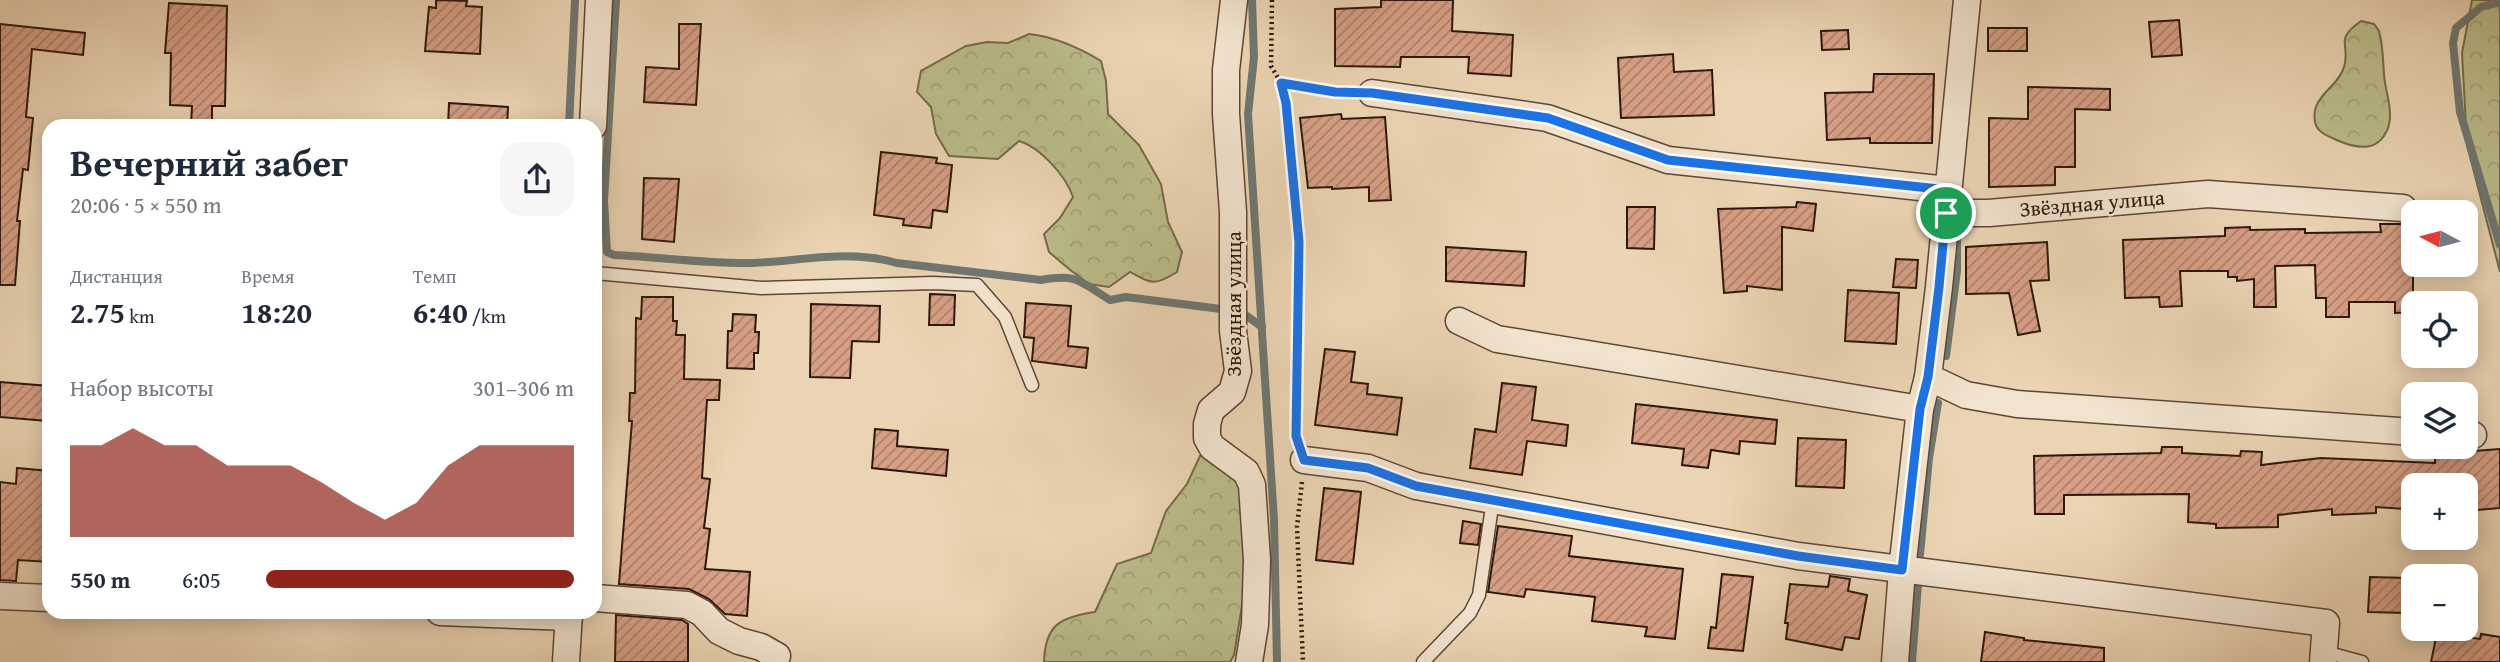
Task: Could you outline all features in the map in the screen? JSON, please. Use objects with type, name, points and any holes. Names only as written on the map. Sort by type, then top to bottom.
[{"type":"street","points":[[593,119],[599,0]]},
{"type":"street","name":"Звёздная улица","points":[[1234,0],[1226,92],[1233,212],[1233,331],[1238,370],[1232,392],[1211,410],[1207,438],[1212,447],[1246,472],[1252,485],[1256,573],[1255,625],[1249,662]]},
{"type":"street","points":[[1895,662],[1902,570],[1920,409],[1928,377],[1967,0]]},
{"type":"street","name":"Звёздная улица","points":[[1372,93],[1548,118],[1668,160],[1947,201],[1989,213],[2208,194],[2401,208]]},
{"type":"street","points":[[1459,321],[1497,340],[1920,409]]},
{"type":"street","points":[[1928,377],[1966,395],[2017,404],[2401,431]]},
{"type":"street","points":[[1304,460],[1368,468],[1416,486],[1798,556],[2326,623],[2324,657]]},
{"type":"street","points":[[0,596],[42,598]]},
{"type":"street","points":[[602,598],[687,605],[702,613],[719,631],[777,656]]},
{"type":"street","points":[[566,662],[569,619]]},
{"type":"lane","points":[[602,274],[761,288],[933,282],[977,285],[1005,317],[1032,385]]},
{"type":"lane","points":[[1423,662],[1470,612],[1479,595],[1493,500]]},
{"type":"lane","points":[[2324,657],[2362,662]]},
{"type":"path","points":[[1272,0],[1271,66],[1281,83],[1286,103],[1299,242],[1296,436],[1304,460],[1297,527],[1303,662]]},
{"type":"path","points":[[1281,83],[1335,92],[1372,93]]},
{"type":"green space","points":[[2472,0],[2500,0],[2500,272],[2467,145],[2462,53]]},
{"type":"green space","points":[[2361,21],[2374,24],[2379,31],[2390,122],[2379,141],[2374,145],[2360,147],[2321,132],[2316,126],[2315,113],[2320,99],[2344,67],[2345,38]]},
{"type":"green space","points":[[1029,34],[1066,43],[1101,61],[1106,81],[1108,114],[1139,145],[1161,184],[1168,222],[1182,252],[1177,272],[1170,277],[1154,282],[1130,272],[1109,287],[1089,284],[1049,252],[1044,234],[1060,218],[1073,197],[1065,180],[1051,163],[1035,149],[1019,141],[998,159],[949,156],[936,134],[931,107],[917,92],[921,71],[966,46],[987,42],[1008,43]]},
{"type":"green space","points":[[1230,450],[1240,467],[1247,574],[1234,655],[1230,662],[1044,662],[1048,639],[1057,625],[1064,620],[1095,612],[1117,564],[1151,553],[1166,511],[1187,484],[1200,456]]},
{"type":"building","points":[[436,0],[467,1],[466,6],[482,7],[480,54],[425,51],[429,7],[436,8]]},
{"type":"building","points":[[1381,0],[1453,0],[1452,31],[1513,35],[1511,76],[1468,73],[1469,57],[1401,57],[1400,67],[1335,66],[1335,9],[1381,7]]},
{"type":"building","points":[[169,3],[227,6],[225,106],[212,106],[212,119],[191,119],[192,106],[170,105],[171,53],[165,53]]},
{"type":"building","points":[[2179,20],[2182,55],[2152,57],[2149,22]]},
{"type":"building","points":[[0,24],[85,33],[83,55],[32,49],[26,117],[33,118],[28,170],[23,169],[17,221],[20,221],[15,285],[0,285]]},
{"type":"building","points":[[679,24],[701,24],[696,105],[644,102],[646,67],[679,69]]},
{"type":"building","points":[[1988,28],[2027,28],[2027,51],[1988,51]]},
{"type":"building","points":[[1848,30],[1849,49],[1822,50],[1821,31]]},
{"type":"building","points":[[1673,54],[1674,72],[1712,70],[1714,115],[1621,118],[1618,58]]},
{"type":"building","points":[[1874,74],[1934,74],[1932,143],[1870,143],[1870,138],[1827,140],[1825,93],[1873,92]]},
{"type":"building","points":[[2028,87],[2110,89],[2110,110],[2075,109],[2075,167],[2055,167],[2055,185],[1989,187],[1989,118],[2028,119]]},
{"type":"building","points":[[449,103],[508,107],[507,119],[448,119]]},
{"type":"building","points":[[1341,114],[1342,119],[1385,117],[1391,200],[1369,201],[1369,187],[1308,188],[1300,118]]},
{"type":"building","points":[[881,152],[937,158],[936,163],[952,165],[947,212],[933,210],[931,228],[903,225],[904,219],[874,215]]},
{"type":"building","points":[[644,178],[679,179],[674,242],[642,239]]},
{"type":"building","points":[[1797,202],[1816,204],[1813,231],[1782,227],[1782,290],[1747,286],[1747,291],[1724,293],[1718,209],[1796,207]]},
{"type":"building","points":[[1627,207],[1655,207],[1654,249],[1627,248]]},
{"type":"building","points":[[2380,224],[2401,224],[2401,277],[2413,277],[2413,291],[2401,291],[2401,313],[2395,313],[2395,302],[2349,302],[2349,317],[2326,317],[2326,298],[2316,298],[2315,265],[2275,266],[2276,307],[2254,307],[2254,279],[2237,281],[2237,277],[2228,277],[2228,271],[2180,271],[2182,306],[2160,307],[2159,297],[2125,298],[2123,240],[2225,236],[2225,228],[2250,227],[2250,230],[2305,229],[2305,233],[2381,232]]},
{"type":"building","points":[[2047,242],[2049,280],[2030,281],[2040,331],[2018,335],[2009,293],[1966,294],[1966,247]]},
{"type":"building","points":[[1446,247],[1526,252],[1524,286],[1446,281]]},
{"type":"building","points":[[1896,259],[1918,260],[1916,288],[1893,287]]},
{"type":"building","points":[[1848,290],[1899,293],[1896,344],[1845,341]]},
{"type":"building","points":[[930,294],[955,295],[954,325],[929,325]]},
{"type":"building","points":[[642,297],[673,297],[676,335],[685,335],[684,379],[720,380],[719,400],[707,400],[702,478],[710,479],[704,528],[710,529],[705,569],[750,572],[747,616],[725,614],[709,599],[689,589],[619,584],[632,421],[629,421],[630,393],[635,393],[636,318],[641,319]]},
{"type":"building","points":[[1026,303],[1071,306],[1068,346],[1088,348],[1086,368],[1032,361],[1034,338],[1024,337]]},
{"type":"building","points":[[811,304],[880,306],[879,342],[852,341],[850,378],[810,377]]},
{"type":"building","points":[[733,314],[756,315],[755,332],[759,332],[758,353],[754,353],[754,369],[727,368],[728,331],[732,331]]},
{"type":"building","points":[[1325,349],[1355,352],[1351,382],[1368,384],[1367,394],[1402,398],[1397,435],[1315,425]]},
{"type":"building","points":[[0,382],[42,385],[42,421],[0,417]]},
{"type":"building","points":[[1502,383],[1536,387],[1532,420],[1568,425],[1566,446],[1527,441],[1522,475],[1470,468],[1475,429],[1496,432]]},
{"type":"building","points":[[1636,404],[1777,420],[1775,444],[1740,441],[1739,454],[1711,450],[1708,468],[1682,465],[1684,449],[1632,443]]},
{"type":"building","points":[[875,429],[898,431],[897,446],[948,450],[946,476],[872,468]]},
{"type":"building","points":[[1798,438],[1846,440],[1844,488],[1796,486]]},
{"type":"building","points":[[2162,447],[2182,447],[2182,453],[2240,456],[2241,451],[2262,452],[2261,465],[2321,458],[2435,463],[2435,459],[2478,459],[2478,451],[2500,449],[2500,508],[2478,510],[2478,473],[2401,473],[2401,509],[2376,507],[2376,513],[2332,515],[2332,509],[2278,515],[2278,527],[2216,528],[2216,524],[2188,522],[2189,494],[2064,495],[2064,514],[2035,514],[2034,456],[2161,453]]},
{"type":"building","points":[[17,468],[42,470],[42,562],[18,560],[16,581],[0,580],[0,482],[16,484]]},
{"type":"building","points":[[1324,488],[1361,492],[1353,564],[1316,560]]},
{"type":"building","points":[[1463,521],[1481,524],[1478,545],[1460,543]]},
{"type":"building","points":[[1498,526],[1572,536],[1569,556],[1683,569],[1675,639],[1645,636],[1647,627],[1592,621],[1595,597],[1526,589],[1524,597],[1488,592]]},
{"type":"building","points":[[1722,574],[1753,577],[1743,651],[1708,648],[1711,627],[1716,628]]},
{"type":"building","points":[[1830,576],[1850,579],[1848,591],[1867,595],[1859,639],[1845,637],[1842,650],[1786,639],[1788,623],[1785,623],[1790,584],[1828,587]]},
{"type":"building","points":[[2370,577],[2401,578],[2401,613],[2368,612]]},
{"type":"building","points":[[616,615],[682,620],[688,624],[688,662],[615,662]]},
{"type":"building","points":[[1985,632],[2024,640],[2104,648],[2104,662],[1981,662]]},
{"type":"building","points":[[2481,634],[2500,637],[2500,662],[2431,662],[2435,641],[2478,641]]},
{"type":"waterway","points":[[569,119],[575,0]]},
{"type":"waterway","points":[[616,0],[604,201],[607,252],[614,255],[736,263],[861,257],[1041,280],[1071,279],[1085,284],[1110,300],[1126,297],[1221,309]]},
{"type":"waterway","points":[[1252,0],[1254,57],[1248,114],[1274,520],[1277,662]]},
{"type":"waterway","points":[[2500,2],[2481,7],[2456,28],[2453,43],[2460,112],[2500,245]]},
{"type":"waterway","points":[[1946,356],[1957,271],[1957,236]]},
{"type":"waterway","points":[[1240,311],[1262,327]]},
{"type":"waterway","points":[[1920,555],[1929,458],[1938,403]]},
{"type":"waterway","points":[[1912,662],[1918,585]]},
{"type":"route","points":[[1281,83],[1548,118],[1668,160],[1948,190],[1946,213],[1928,377],[1920,409],[1902,570],[1798,556],[1416,486],[1368,468],[1304,460],[1296,436],[1299,242],[1286,103],[1281,83]]}]
